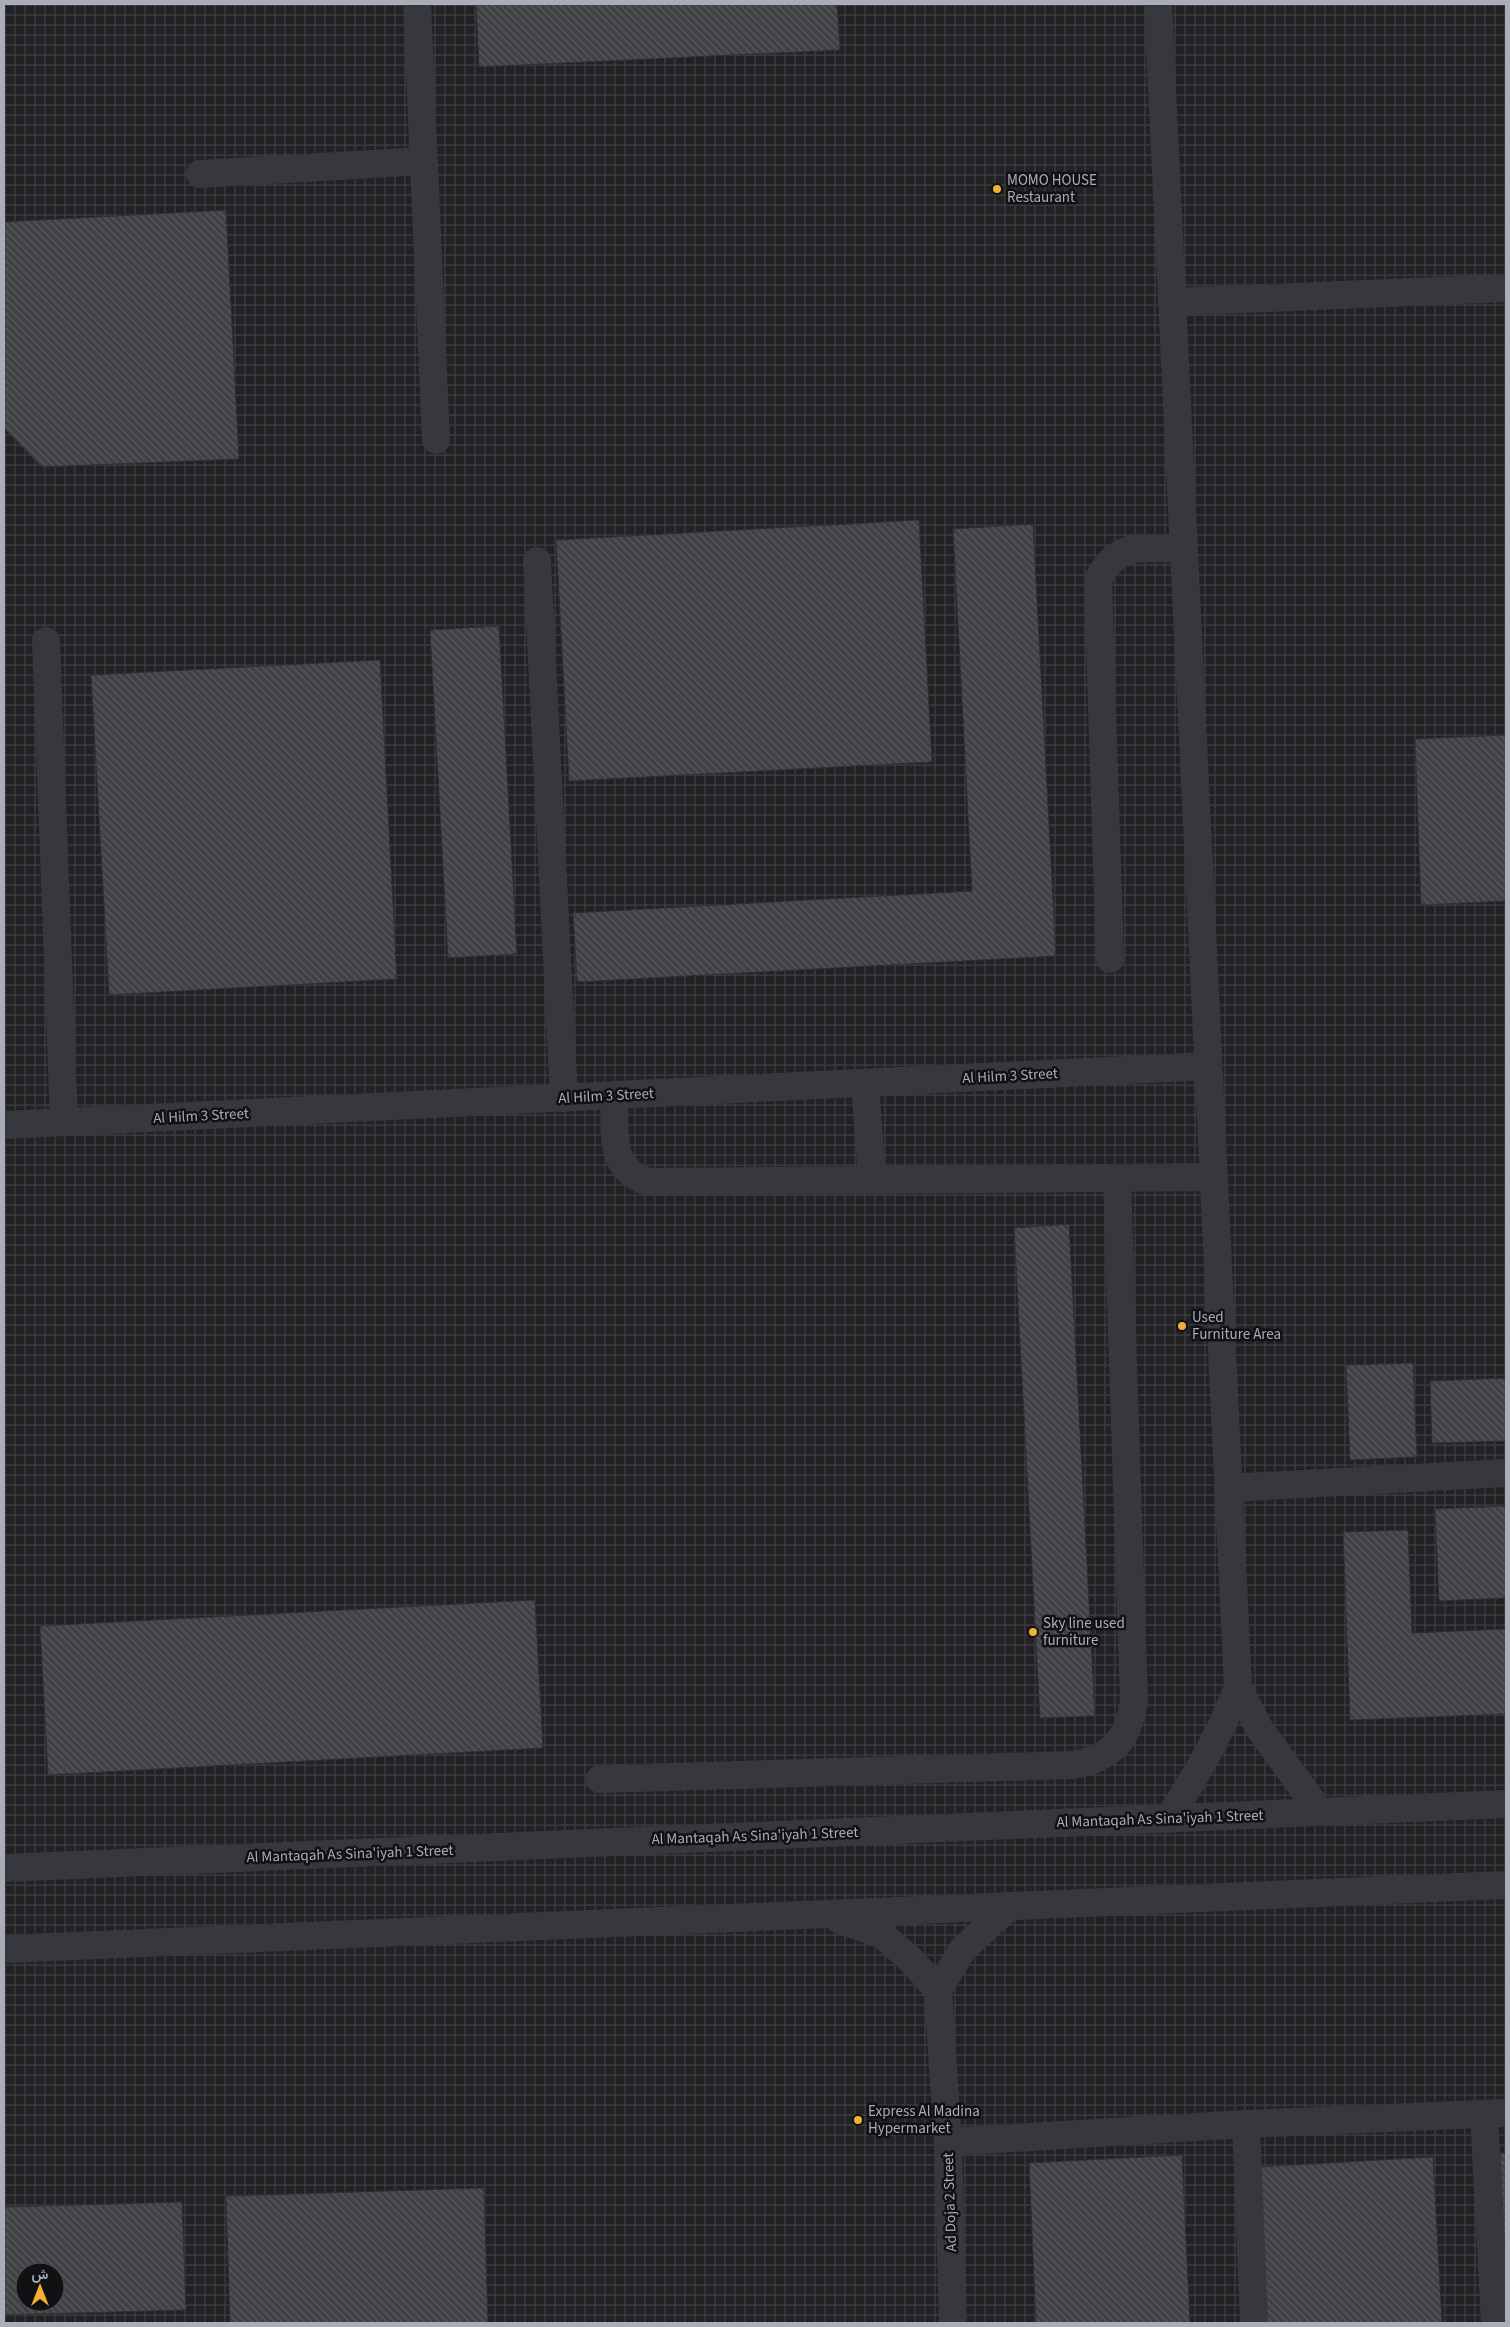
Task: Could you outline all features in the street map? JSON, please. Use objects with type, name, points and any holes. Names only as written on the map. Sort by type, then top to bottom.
[{"type":"street","points":[[417,4],[436,440]]},
{"type":"street","points":[[1158,4],[1238,1687],[1225,1722],[1200,1770],[1168,1819]]},
{"type":"street","points":[[200,174],[424,161]]},
{"type":"street","points":[[1172,302],[1506,288]]},
{"type":"street","points":[[1110,959],[1098,580],[1112,558],[1123,552],[1136,548],[1183,549]]},
{"type":"street","points":[[537,560],[564,1098]]},
{"type":"street","points":[[46,641],[64,1122]]},
{"type":"street","name":"Al Hilm 3 Street","points":[[4,1125],[1208,1066]]},
{"type":"street","points":[[865,1083],[872,1180]]},
{"type":"street","points":[[614,1096],[617,1153],[623,1167],[634,1177],[648,1182],[1213,1177]]},
{"type":"street","points":[[600,1779],[1072,1765],[1104,1756],[1117,1746],[1129,1724],[1134,1700],[1117,1179]]},
{"type":"street","points":[[1228,1488],[1506,1473]]},
{"type":"street","points":[[1238,1687],[1259,1728],[1320,1812]]},
{"type":"street","name":"Al Mantaqah As Sina'iyah 1 Street","points":[[4,1868],[1506,1804]]},
{"type":"street","points":[[4,1949],[1506,1885]]},
{"type":"street","points":[[824,1914],[881,1934],[910,1959],[938,1990],[964,1949],[1010,1906]]},
{"type":"street","name":"Ad Doja 2 Street","points":[[938,1990],[948,2142],[953,2323]]},
{"type":"street","points":[[948,2142],[1246,2124],[1495,2114],[1495,2323]]},
{"type":"street","points":[[1246,2124],[1254,2323]]},
{"type":"shaded area","points":[[4,4],[1506,4],[1506,2323],[4,2323]]},
{"type":"building","points":[[476,4],[837,4],[840,50],[479,67]]},
{"type":"building","points":[[226,210],[239,459],[42,467],[4,428],[4,222]]},
{"type":"building","points":[[919,520],[932,762],[569,781],[556,540]]},
{"type":"building","points":[[1033,524],[1056,956],[577,982],[573,913],[972,891],[953,529]]},
{"type":"building","points":[[499,626],[517,954],[448,958],[430,630]]},
{"type":"building","points":[[380,660],[397,979],[109,995],[91,675]]},
{"type":"building","points":[[1506,735],[1506,901],[1421,905],[1415,739]]},
{"type":"building","points":[[1069,1224],[1095,1716],[1040,1718],[1014,1228]]},
{"type":"building","points":[[1413,1363],[1417,1457],[1350,1460],[1346,1365]]},
{"type":"building","points":[[1506,1378],[1506,1441],[1432,1443],[1430,1381]]},
{"type":"building","points":[[1506,1506],[1506,1598],[1439,1601],[1435,1509]]},
{"type":"building","points":[[1408,1530],[1412,1633],[1506,1629],[1506,1714],[1350,1720],[1343,1532]]},
{"type":"building","points":[[535,1600],[543,1748],[48,1775],[40,1626]]},
{"type":"building","points":[[1500,2153],[1506,2153],[1506,2281]]},
{"type":"building","points":[[1182,2155],[1190,2323],[1036,2323],[1029,2163]]},
{"type":"building","points":[[1433,2157],[1442,2323],[1264,2323],[1256,2167]]},
{"type":"building","points":[[484,2188],[488,2323],[230,2323],[226,2196]]},
{"type":"building","points":[[182,2202],[186,2310],[4,2315],[4,2207]]},
{"type":"place","name":"MOMO HOUSE Restaurant","points":[[997,189]]},
{"type":"place","name":"Used Furniture Area","points":[[1182,1326]]},
{"type":"place","name":"Sky line used furniture","points":[[1033,1632]]},
{"type":"place","name":"Express Al Madina Hypermarket","points":[[858,2120]]}]
